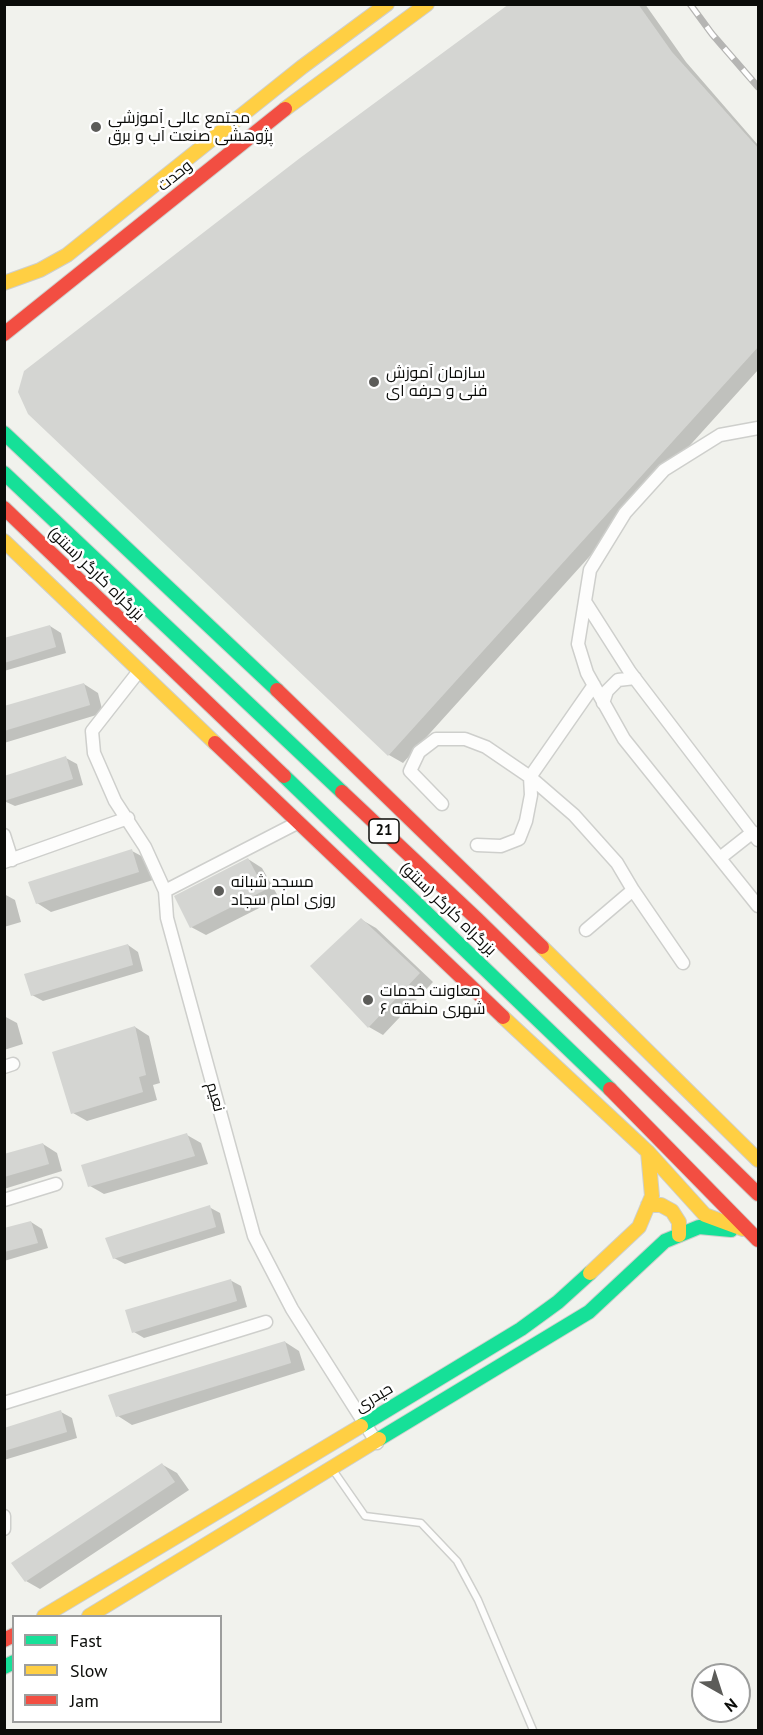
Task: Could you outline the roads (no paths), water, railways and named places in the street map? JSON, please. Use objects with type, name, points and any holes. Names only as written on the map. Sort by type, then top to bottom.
[{"type":"main road","name":"وحدت","points":[[4,283],[40,270],[67,255],[302,67],[387,4]]},
{"type":"main road","name":"وحدت","points":[[4,334],[312,88],[427,4]]},
{"type":"main road","points":[[4,433],[366,774],[759,1160]]},
{"type":"main road","name":"بزرگراه کارگر (سنتو)","points":[[4,473],[477,919],[759,1194]]},
{"type":"main road","name":"بزرگراه کارگر (سنتو)","points":[[4,508],[581,1060],[754,1236]]},
{"type":"main road","points":[[4,541],[297,823],[648,1152],[705,1215],[754,1236]]},
{"type":"main road","name":"حیدری","points":[[47,1615],[521,1329],[558,1302],[639,1227],[652,1196],[652,1174],[648,1152]]},
{"type":"main road","points":[[648,1205],[661,1205],[672,1211],[679,1222],[679,1235]]},
{"type":"main road","points":[[92,1615],[589,1312],[665,1241],[699,1227],[754,1236]]},
{"type":"street","points":[[759,428],[720,435],[664,470],[625,513],[590,570],[578,644],[594,685],[624,739],[759,906]]},
{"type":"street","points":[[586,603],[635,678],[756,836],[720,858]]},
{"type":"street","points":[[139,671],[93,731],[94,753],[115,801],[128,818],[165,891],[297,823]]},
{"type":"street","points":[[603,703],[607,691],[618,680],[635,678]]},
{"type":"street","points":[[477,845],[501,846],[519,839],[526,821],[531,795],[530,777],[594,685]]},
{"type":"street","points":[[442,804],[410,771],[419,752],[436,738],[465,739],[486,747],[530,777],[574,815],[617,863],[683,963]]},
{"type":"street","points":[[4,835],[8,861],[128,818]]},
{"type":"street","points":[[586,930],[633,890]]},
{"type":"street","name":"نعیم","points":[[165,891],[167,918],[254,1236],[292,1309],[377,1443]]},
{"type":"street","points":[[4,1200],[56,1184]]},
{"type":"street","points":[[4,1403],[267,1322]]},
{"type":"street","points":[[4,1516],[4,1529]]},
{"type":"lane","points":[[332,1470],[365,1516],[421,1523],[457,1561],[478,1600],[533,1731]]},
{"type":"railway","points":[[690,4],[712,34],[758,87]]},
{"type":"place","name":"مجتمع عالی آموزشی پژوهشی صنعت آب و برق","points":[[96,127]]},
{"type":"place","name":"سازمان آموزش فنی و حرفه ای","points":[[374,382]]},
{"type":"place","name":"مسجد شبانه روزی امام سجاد","points":[[219,891]]},
{"type":"place","name":"معاونت خدمات شهری منطقه ۶","points":[[368,1000]]}]
